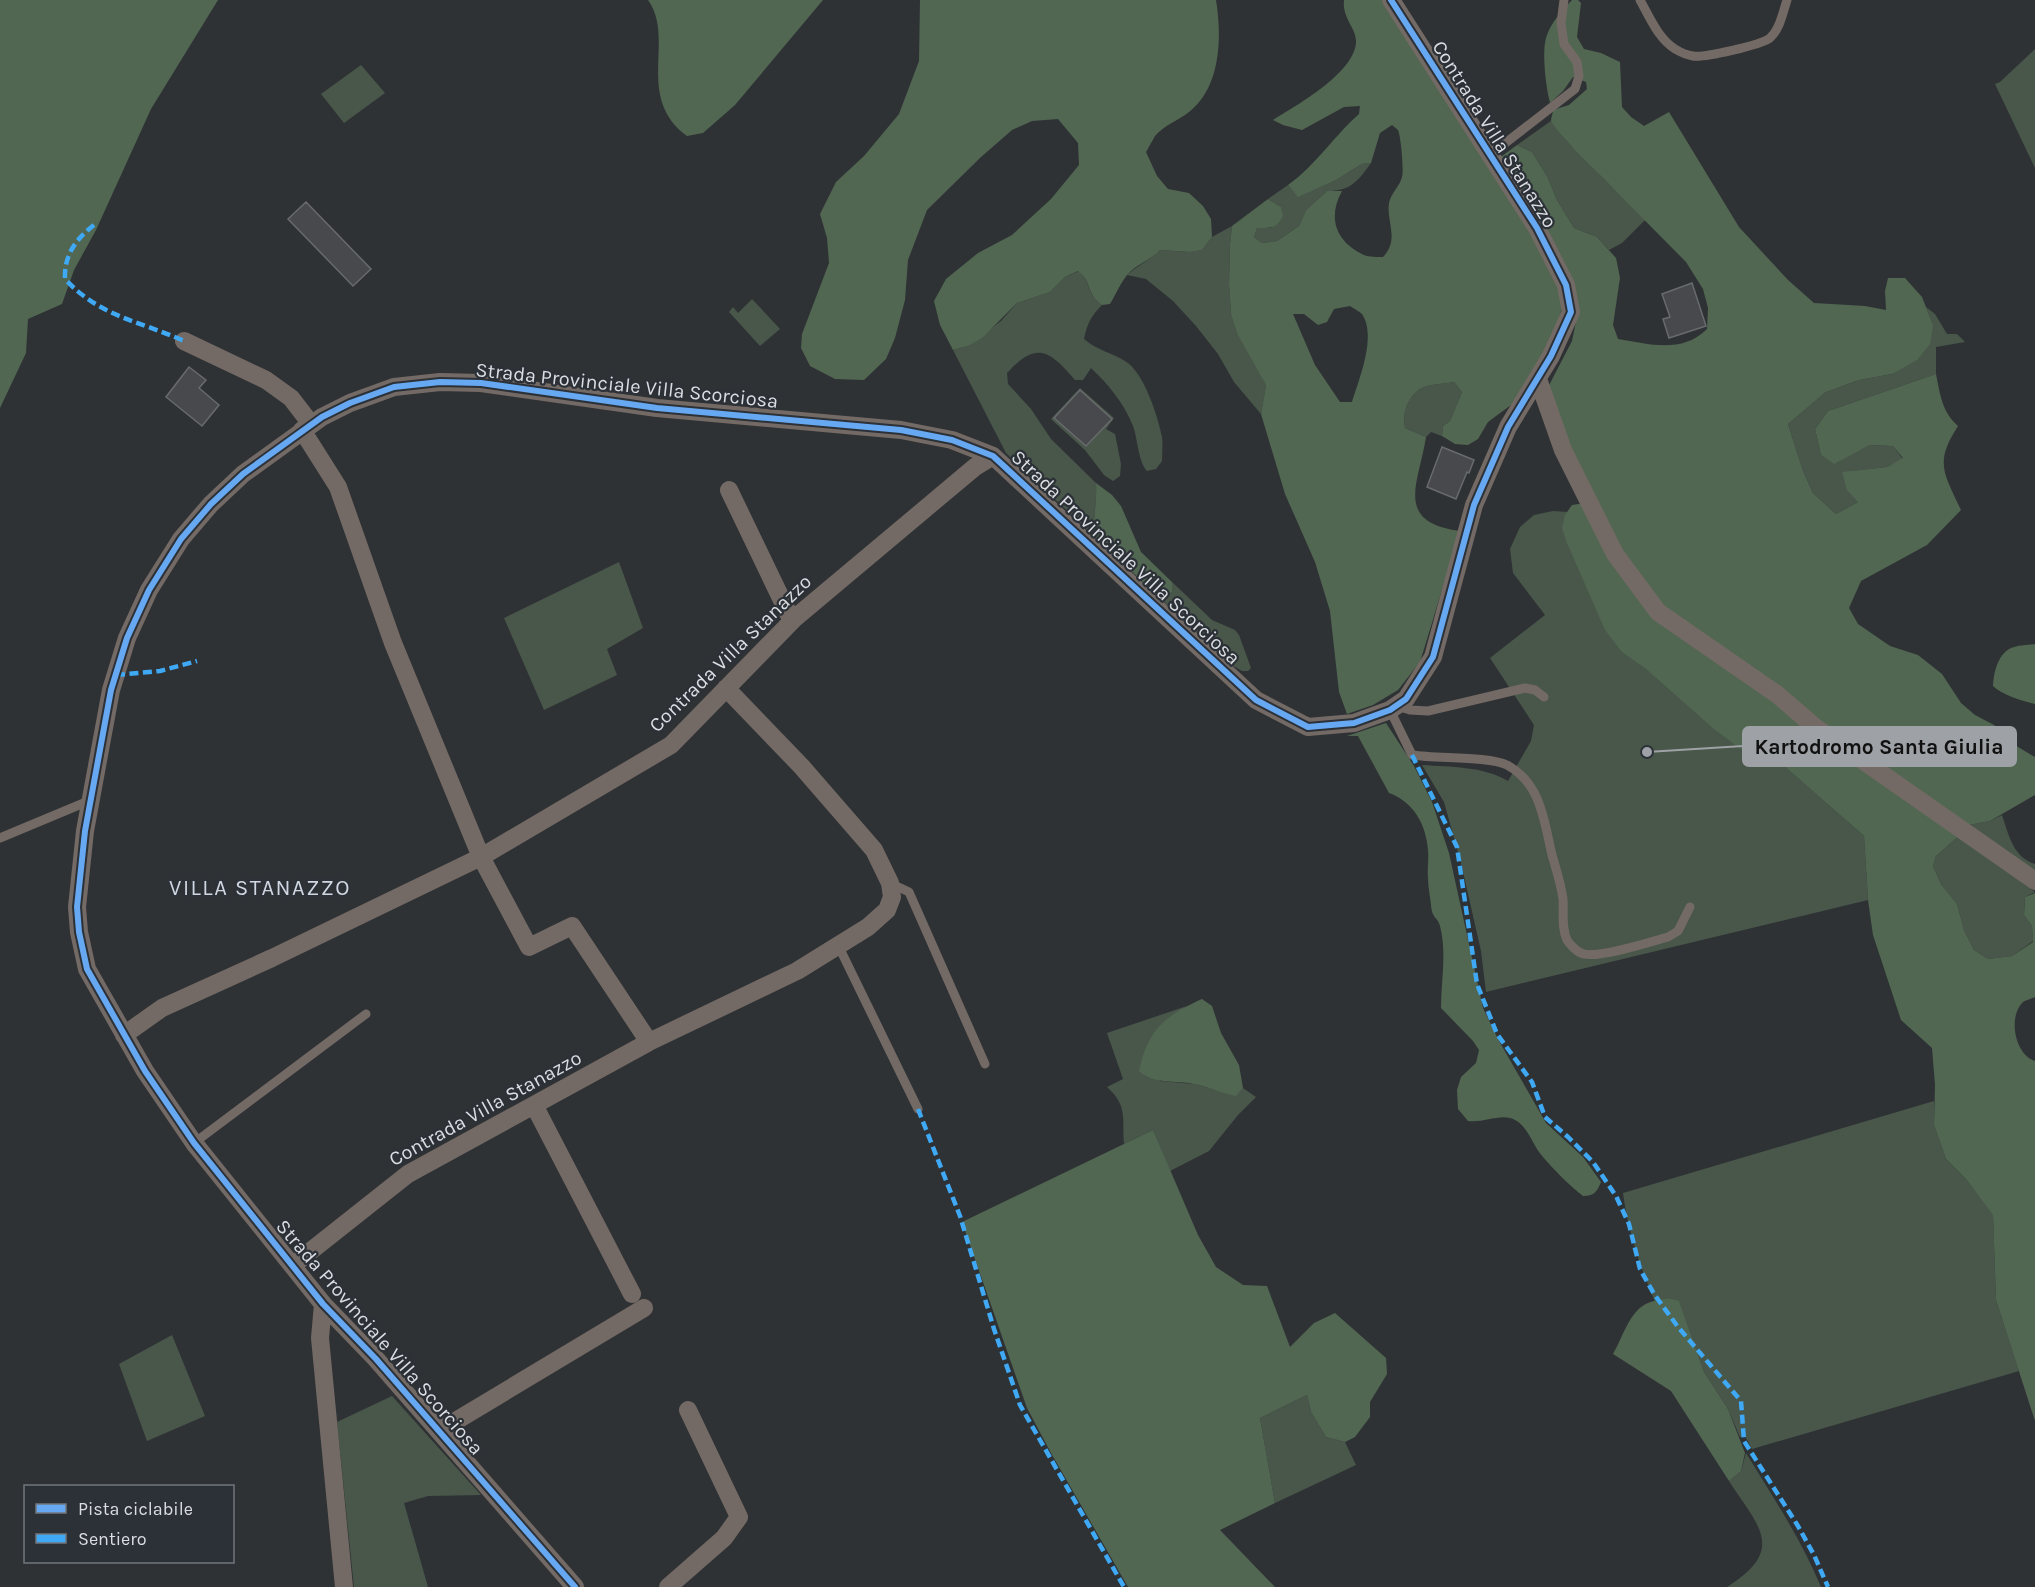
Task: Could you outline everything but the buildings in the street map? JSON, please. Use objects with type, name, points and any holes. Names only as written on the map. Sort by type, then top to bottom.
[{"type":"street","name":"Contrada Villa Stanazzo","points":[[1391,0],[1537,228],[1566,285],[1571,312],[1538,379],[1508,427],[1474,505],[1433,657],[1406,699],[1393,708]]},
{"type":"street","points":[[184,341],[266,380],[291,398],[338,487],[393,643],[481,857],[529,947],[572,926],[649,1042]]},
{"type":"street","points":[[1538,379],[1563,450],[1615,554],[1658,612],[1778,695],[1815,727],[2035,881]]},
{"type":"street","name":"Strada Provinciale Villa Scorciosa","points":[[575,1587],[375,1359],[323,1304],[194,1143],[124,1035],[87,969],[78,932],[77,907],[85,831],[111,690],[128,638],[149,590],[181,539],[211,504],[243,474],[306,427],[350,403],[394,387],[440,382],[481,383],[657,408],[901,430],[952,440],[993,456],[1256,700],[1308,727],[1354,723],[1393,708]]},
{"type":"street","name":"Contrada Villa Stanazzo","points":[[124,1035],[162,1008],[481,857],[671,745],[792,621],[975,467],[993,456]]},
{"type":"street","points":[[729,490],[792,621]]},
{"type":"street","points":[[726,688],[802,767],[874,850],[890,883]]},
{"type":"street","name":"Contrada Villa Stanazzo","points":[[292,1265],[408,1174],[649,1042],[797,971],[868,927],[887,910],[892,897],[890,883]]},
{"type":"street","points":[[439,1431],[638,1301],[534,1105]]},
{"type":"street","points":[[323,1304],[320,1338],[344,1587]]},
{"type":"street","points":[[668,1587],[724,1538],[739,1517],[688,1410]]},
{"type":"lane","points":[[1490,155],[1575,89],[1579,76],[1577,62],[1564,44],[1561,22],[1564,0]]},
{"type":"lane","points":[[1640,0],[1665,41],[1677,50],[1694,56],[1751,46],[1770,38],[1779,24],[1788,0]]},
{"type":"lane","points":[[1544,697],[1535,690],[1524,688],[1430,711],[1393,708],[1412,755],[1490,760],[1504,764],[1521,774],[1532,786],[1540,802],[1563,898],[1567,940],[1583,954],[1598,954],[1668,937],[1678,931],[1690,908]]},
{"type":"lane","points":[[0,838],[91,800]]},
{"type":"lane","points":[[890,883],[909,892],[985,1064]]},
{"type":"lane","points":[[838,945],[918,1109]]},
{"type":"lane","points":[[194,1143],[366,1014]]},
{"type":"green space","points":[[0,0],[218,0],[151,109],[96,230],[74,270],[62,304],[28,319],[26,353],[0,408]]},
{"type":"green space","points":[[648,0],[823,0],[735,105],[703,133],[687,136],[671,121],[662,104],[656,15]]},
{"type":"green space","points":[[920,0],[1216,0],[1219,45],[1208,89],[1200,102],[1189,112],[1158,132],[1146,152],[1157,176],[1168,189],[1189,193],[1203,206],[1211,219],[1212,237],[1202,250],[1190,252],[1160,250],[1128,274],[1110,304],[1102,305],[1097,301],[1078,271],[1065,277],[1050,292],[1017,303],[982,338],[968,346],[953,350],[940,325],[934,301],[946,279],[978,253],[1012,235],[1051,199],[1079,165],[1078,143],[1058,119],[1032,121],[1012,130],[927,210],[908,260],[905,300],[895,338],[886,359],[864,380],[835,379],[810,366],[801,348],[802,334],[829,263],[827,238],[820,214],[836,182],[864,156],[899,114],[919,61]]},
{"type":"green space","points":[[1344,0],[1384,0],[1555,271],[1565,298],[1557,326],[1544,356],[1515,402],[1488,422],[1478,439],[1468,445],[1455,444],[1442,436],[1443,426],[1450,421],[1462,392],[1454,382],[1423,387],[1409,402],[1405,412],[1405,428],[1426,437],[1416,485],[1415,498],[1418,509],[1425,519],[1439,526],[1460,531],[1420,662],[1398,690],[1373,705],[1347,714],[1339,692],[1330,611],[1315,562],[1285,494],[1261,414],[1266,385],[1238,335],[1231,314],[1229,284],[1232,226],[1268,199],[1281,207],[1283,216],[1273,227],[1257,228],[1254,237],[1262,243],[1277,241],[1299,226],[1306,210],[1327,191],[1342,191],[1337,201],[1335,220],[1341,236],[1347,243],[1354,250],[1373,257],[1383,257],[1391,244],[1389,203],[1403,173],[1398,130],[1392,125],[1380,133],[1371,163],[1362,164],[1336,180],[1298,197],[1288,185],[1307,169],[1359,114],[1360,106],[1344,107],[1302,130],[1273,120],[1322,88],[1335,77],[1353,55],[1356,38],[1344,7]],"holes":[[[1350,306],[1362,314],[1366,323],[1367,345],[1352,402],[1340,402],[1315,365],[1293,314],[1304,314],[1318,325],[1327,322],[1334,309]]]},
{"type":"green space","points":[[1572,0],[1578,0],[1581,3],[1577,37],[1584,49],[1601,53],[1620,62],[1622,107],[1644,126],[1669,112],[1739,227],[1788,280],[1814,303],[1865,306],[1886,310],[1885,291],[1888,278],[1905,278],[1922,297],[1933,325],[1930,344],[1917,360],[1892,374],[1859,380],[1826,392],[1788,424],[1803,471],[1813,493],[1836,514],[1858,502],[1847,490],[1842,472],[1887,467],[1903,458],[1893,446],[1870,445],[1834,464],[1821,455],[1815,429],[1828,411],[1936,374],[1945,409],[1958,426],[1946,450],[1944,468],[1961,510],[1927,545],[1861,581],[1849,608],[1858,624],[1890,646],[1918,655],[1942,674],[1961,703],[1975,715],[2006,734],[2018,747],[2035,757],[2035,795],[1990,821],[1963,826],[1661,614],[1617,552],[1545,393],[1572,341],[1579,307],[1498,159],[1517,145],[1532,152],[1574,228],[1597,237],[1616,258],[1620,278],[1613,325],[1618,339],[1653,345],[1687,342],[1707,329],[1708,308],[1703,289],[1686,262],[1575,150],[1551,121],[1553,110],[1569,105],[1587,89],[1586,82],[1573,77],[1550,103],[1545,69],[1545,42],[1554,21]]},
{"type":"green space","points":[[2035,49],[2035,168],[1995,84]]},
{"type":"green space","points":[[361,65],[385,93],[344,123],[321,94]]},
{"type":"green space","points":[[1551,121],[1595,170],[1646,219],[1622,243],[1609,250],[1597,237],[1574,228],[1532,152],[1517,145]]},
{"type":"green space","points":[[1371,163],[1353,184],[1335,191],[1327,191],[1306,210],[1299,226],[1277,241],[1262,243],[1254,237],[1257,228],[1271,228],[1281,207],[1268,199],[1288,185],[1298,196],[1336,180],[1362,164]]},
{"type":"green space","points":[[1232,226],[1229,284],[1231,314],[1266,385],[1261,414],[1234,382],[1218,354],[1173,301],[1146,279],[1127,275],[1160,250],[1189,252],[1202,250],[1212,237]]},
{"type":"green space","points":[[1079,271],[1094,297],[1102,305],[1090,320],[1084,339],[1125,361],[1138,375],[1154,407],[1160,428],[1162,461],[1156,469],[1147,471],[1140,456],[1133,426],[1125,409],[1091,368],[1083,380],[1075,380],[1050,356],[1035,353],[1027,356],[1007,373],[1008,384],[1031,409],[1051,439],[1096,483],[1094,536],[1006,453],[953,350],[968,346],[1001,321],[1017,303],[1050,292],[1065,277]]},
{"type":"green space","points":[[752,299],[780,329],[760,346],[729,312],[733,307],[738,313]]},
{"type":"green space","points":[[1926,307],[1935,314],[1947,334],[1957,334],[1965,342],[1936,347],[1936,374],[1828,411],[1815,429],[1821,455],[1834,463],[1870,445],[1893,446],[1903,459],[1887,467],[1853,471],[1858,502],[1836,514],[1813,493],[1803,471],[1788,424],[1826,392],[1859,380],[1892,374],[1933,325]]},
{"type":"green space","points":[[1454,382],[1462,392],[1450,421],[1443,426],[1442,436],[1431,432],[1426,437],[1405,428],[1406,407],[1415,393],[1427,386]]},
{"type":"green space","points":[[1080,388],[1114,418],[1106,429],[1115,434],[1121,464],[1120,476],[1113,481],[1104,475],[1085,450],[1051,419]]},
{"type":"green space","points":[[1096,483],[1112,495],[1121,506],[1141,552],[1172,582],[1172,592],[1162,600],[1094,536]]},
{"type":"green space","points":[[1585,503],[1655,614],[1960,835],[1936,856],[1933,866],[1941,884],[1957,904],[1964,930],[1974,950],[1988,959],[2012,956],[2033,942],[2032,926],[2024,915],[2025,897],[2035,893],[2035,997],[2022,1003],[2015,1018],[2015,1026],[2018,1044],[2028,1057],[2035,1061],[2035,1421],[1996,1300],[1993,1215],[1966,1179],[1946,1159],[1934,1125],[1935,1085],[1932,1048],[1901,1020],[1873,935],[1868,900],[1864,836],[1783,765],[1763,762],[1738,747],[1714,729],[1645,668],[1622,652],[1605,630],[1562,528],[1565,515],[1572,505]]},
{"type":"green space","points":[[1553,511],[1568,512],[1642,641],[1864,836],[1868,900],[1486,992],[1481,951],[1444,802],[1422,765],[1488,772],[1508,781],[1531,741],[1534,725],[1490,658],[1545,615],[1513,573],[1510,549],[1520,527],[1534,515]]},
{"type":"green space","points":[[619,562],[643,628],[607,649],[617,675],[544,710],[504,618]]},
{"type":"green space","points":[[1172,582],[1212,620],[1235,630],[1251,668],[1248,671],[1242,671],[1230,664],[1162,600],[1172,592]]},
{"type":"green space","points":[[2035,644],[2035,704],[2007,695],[1993,686],[1997,665],[2006,651],[2016,646]]},
{"type":"green space","points":[[1386,723],[1414,766],[1432,802],[1449,853],[1483,1008],[1499,1041],[1546,1123],[1583,1157],[1601,1182],[1596,1191],[1590,1195],[1583,1196],[1562,1178],[1539,1152],[1521,1124],[1505,1117],[1468,1121],[1458,1109],[1457,1090],[1461,1077],[1476,1063],[1479,1050],[1441,1008],[1443,946],[1439,923],[1432,910],[1425,832],[1412,808],[1389,793],[1358,736],[1347,736]]},
{"type":"green space","points":[[2002,815],[2017,851],[2035,864],[2035,876],[1963,826],[1990,821]]},
{"type":"green space","points":[[1960,835],[2035,892],[2025,897],[2024,915],[2032,926],[2033,941],[2012,956],[1988,959],[1974,950],[1964,930],[1957,904],[1941,884],[1933,866],[1936,856]]},
{"type":"green space","points":[[1202,999],[1212,1006],[1221,1033],[1239,1065],[1243,1088],[1236,1096],[1194,1084],[1158,1080],[1139,1071],[1147,1045],[1160,1026],[1177,1012]]},
{"type":"green space","points":[[1187,1006],[1164,1022],[1160,1081],[1194,1084],[1236,1095],[1243,1088],[1256,1097],[1209,1151],[1170,1171],[1153,1130],[1124,1144],[1123,1113],[1118,1100],[1107,1087],[1123,1079],[1107,1033]]},
{"type":"green space","points":[[1934,1101],[1934,1125],[1946,1159],[1966,1179],[1993,1214],[1996,1300],[2019,1371],[1752,1449],[1745,1436],[1740,1437],[1728,1409],[1704,1372],[1679,1302],[1667,1298],[1655,1302],[1635,1248],[1623,1193]]},
{"type":"green space","points":[[1153,1130],[1198,1235],[1216,1267],[1243,1285],[1267,1286],[1290,1347],[1314,1323],[1335,1313],[1386,1358],[1387,1374],[1370,1402],[1370,1417],[1355,1437],[1345,1442],[1326,1437],[1311,1412],[1307,1395],[1260,1418],[1275,1503],[1220,1530],[1275,1587],[1128,1587],[1027,1408],[962,1222]]},
{"type":"green space","points":[[1667,1298],[1679,1301],[1704,1372],[1728,1409],[1745,1453],[1741,1471],[1729,1481],[1671,1391],[1613,1354],[1638,1309],[1649,1302]]},
{"type":"green space","points":[[172,1335],[205,1416],[147,1441],[119,1364]]},
{"type":"green space","points":[[1307,1395],[1311,1412],[1326,1437],[1345,1442],[1356,1465],[1275,1503],[1260,1418]]},
{"type":"green space","points":[[392,1396],[481,1495],[428,1496],[404,1503],[428,1587],[354,1587],[337,1422]]},
{"type":"green space","points":[[1746,1453],[1796,1535],[1821,1587],[1727,1587],[1746,1573],[1757,1561],[1762,1548],[1757,1524],[1729,1481],[1741,1471]]},
{"type":"marked path","points":[[94,225],[72,248],[65,270],[65,279],[78,292],[106,310],[184,341]]},
{"type":"marked path","points":[[116,675],[160,671],[197,661]]},
{"type":"marked path","points":[[1412,755],[1457,847],[1477,984],[1497,1034],[1532,1082],[1545,1117],[1593,1162],[1616,1196],[1629,1224],[1640,1269],[1654,1294],[1678,1327],[1741,1401],[1744,1441],[1798,1526],[1828,1587]]},
{"type":"marked path","points":[[918,1109],[960,1216],[1020,1405],[1124,1587]]},
{"type":"cycle path","points":[[575,1587],[376,1359],[323,1304],[194,1143],[145,1071],[87,969],[79,932],[77,907],[85,831],[111,690],[127,638],[149,590],[181,539],[211,504],[243,474],[322,417],[350,403],[394,387],[440,382],[481,383],[657,408],[901,430],[952,440],[993,456],[1256,700],[1308,727],[1354,723],[1390,710],[1406,699],[1433,657],[1474,505],[1508,427],[1551,356],[1571,312],[1566,285],[1537,228],[1391,0]]},
{"type":"place","name":"Kartodromo Santa Giulia","points":[[1647,752]]},
{"type":"district","name":"VILLA STANAZZO","points":[[260,887]]}]
